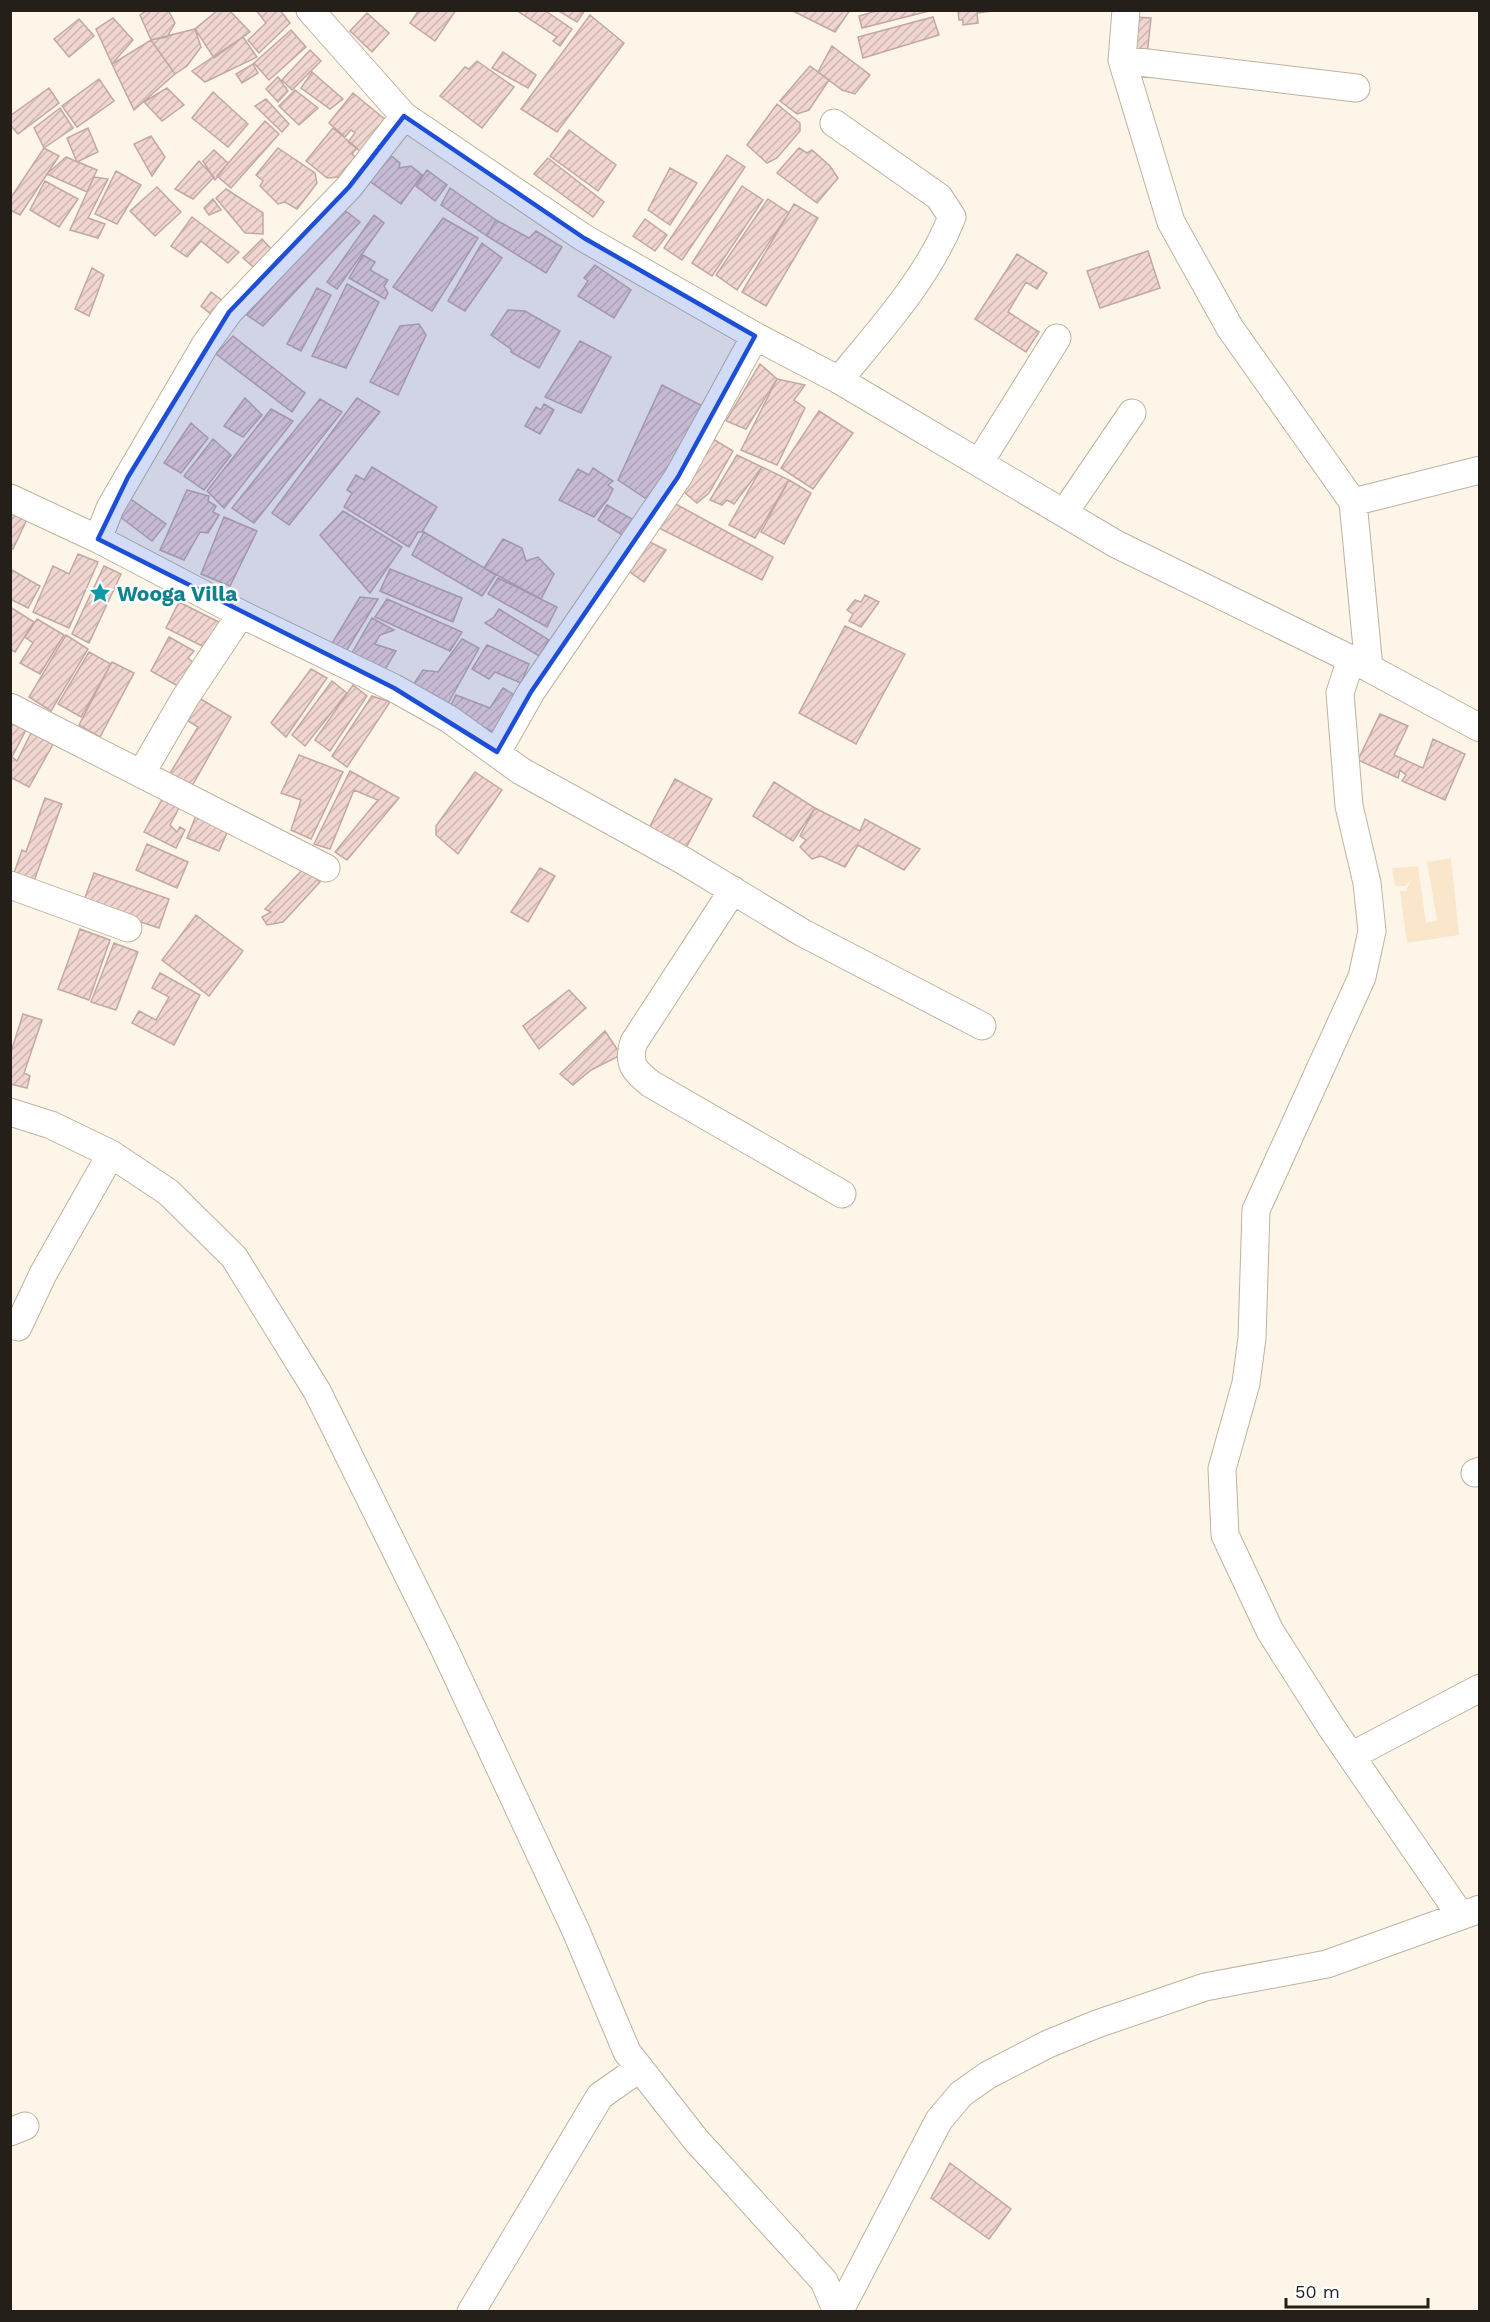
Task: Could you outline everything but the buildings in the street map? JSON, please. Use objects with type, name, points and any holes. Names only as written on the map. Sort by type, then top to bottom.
[{"type":"street","points":[[838,2312],[939,2120],[961,2094],[988,2075],[1048,2044],[1153,2004],[1205,1987],[1327,1964],[1470,1912],[1351,1756],[1270,1631],[1225,1535],[1222,1469],[1246,1383],[1252,1338],[1256,1210],[1362,977],[1372,931],[1367,883],[1349,806],[1340,693],[1360,663],[1353,502],[1230,328],[1171,222],[1122,60],[1126,10]]},
{"type":"street","points":[[319,14],[404,116],[584,238],[755,336],[839,380],[1116,544],[1360,663],[1479,728]]},
{"type":"street","points":[[1122,60],[1356,88]]},
{"type":"street","points":[[98,539],[110,508],[205,345],[229,312],[349,187],[404,116]]},
{"type":"street","points":[[834,123],[939,197],[952,217],[945,236],[904,300],[839,380]]},
{"type":"street","points":[[496,753],[531,692],[678,477],[755,336]]},
{"type":"street","points":[[979,463],[1057,338]]},
{"type":"street","points":[[1064,513],[1132,413]]},
{"type":"street","points":[[1353,502],[1479,470]]},
{"type":"street","points":[[10,498],[98,539],[241,614],[394,688],[449,719],[521,771],[733,890],[803,933],[982,1026]]},
{"type":"street","points":[[141,774],[185,698],[241,614]]},
{"type":"street","points":[[10,707],[326,868]]},
{"type":"street","points":[[10,885],[128,928]]},
{"type":"street","points":[[733,890],[634,1042],[629,1055],[633,1070],[651,1084],[842,1194]]},
{"type":"street","points":[[10,1112],[51,1125],[111,1154],[168,1192],[234,1257],[317,1391],[449,1659],[571,1920],[627,2052],[696,2140],[824,2281],[838,2312]]},
{"type":"street","points":[[18,1327],[43,1274],[111,1154]]},
{"type":"street","points":[[1351,1756],[1479,1688]]},
{"type":"street","points":[[471,2312],[600,2096],[640,2068]]},
{"type":"highlighted area","points":[[404,116],[584,238],[755,336],[678,477],[531,692],[497,752],[394,688],[98,539],[128,477],[229,312],[349,187]]},
{"type":"shaded area","points":[[1451,858],[1459,935],[1407,943],[1400,891],[1406,891],[1412,877],[1406,886],[1395,886],[1392,868],[1418,866],[1426,923],[1437,920],[1427,862]]},
{"type":"place","name":"Wooga Villa","points":[[100,593]]}]
